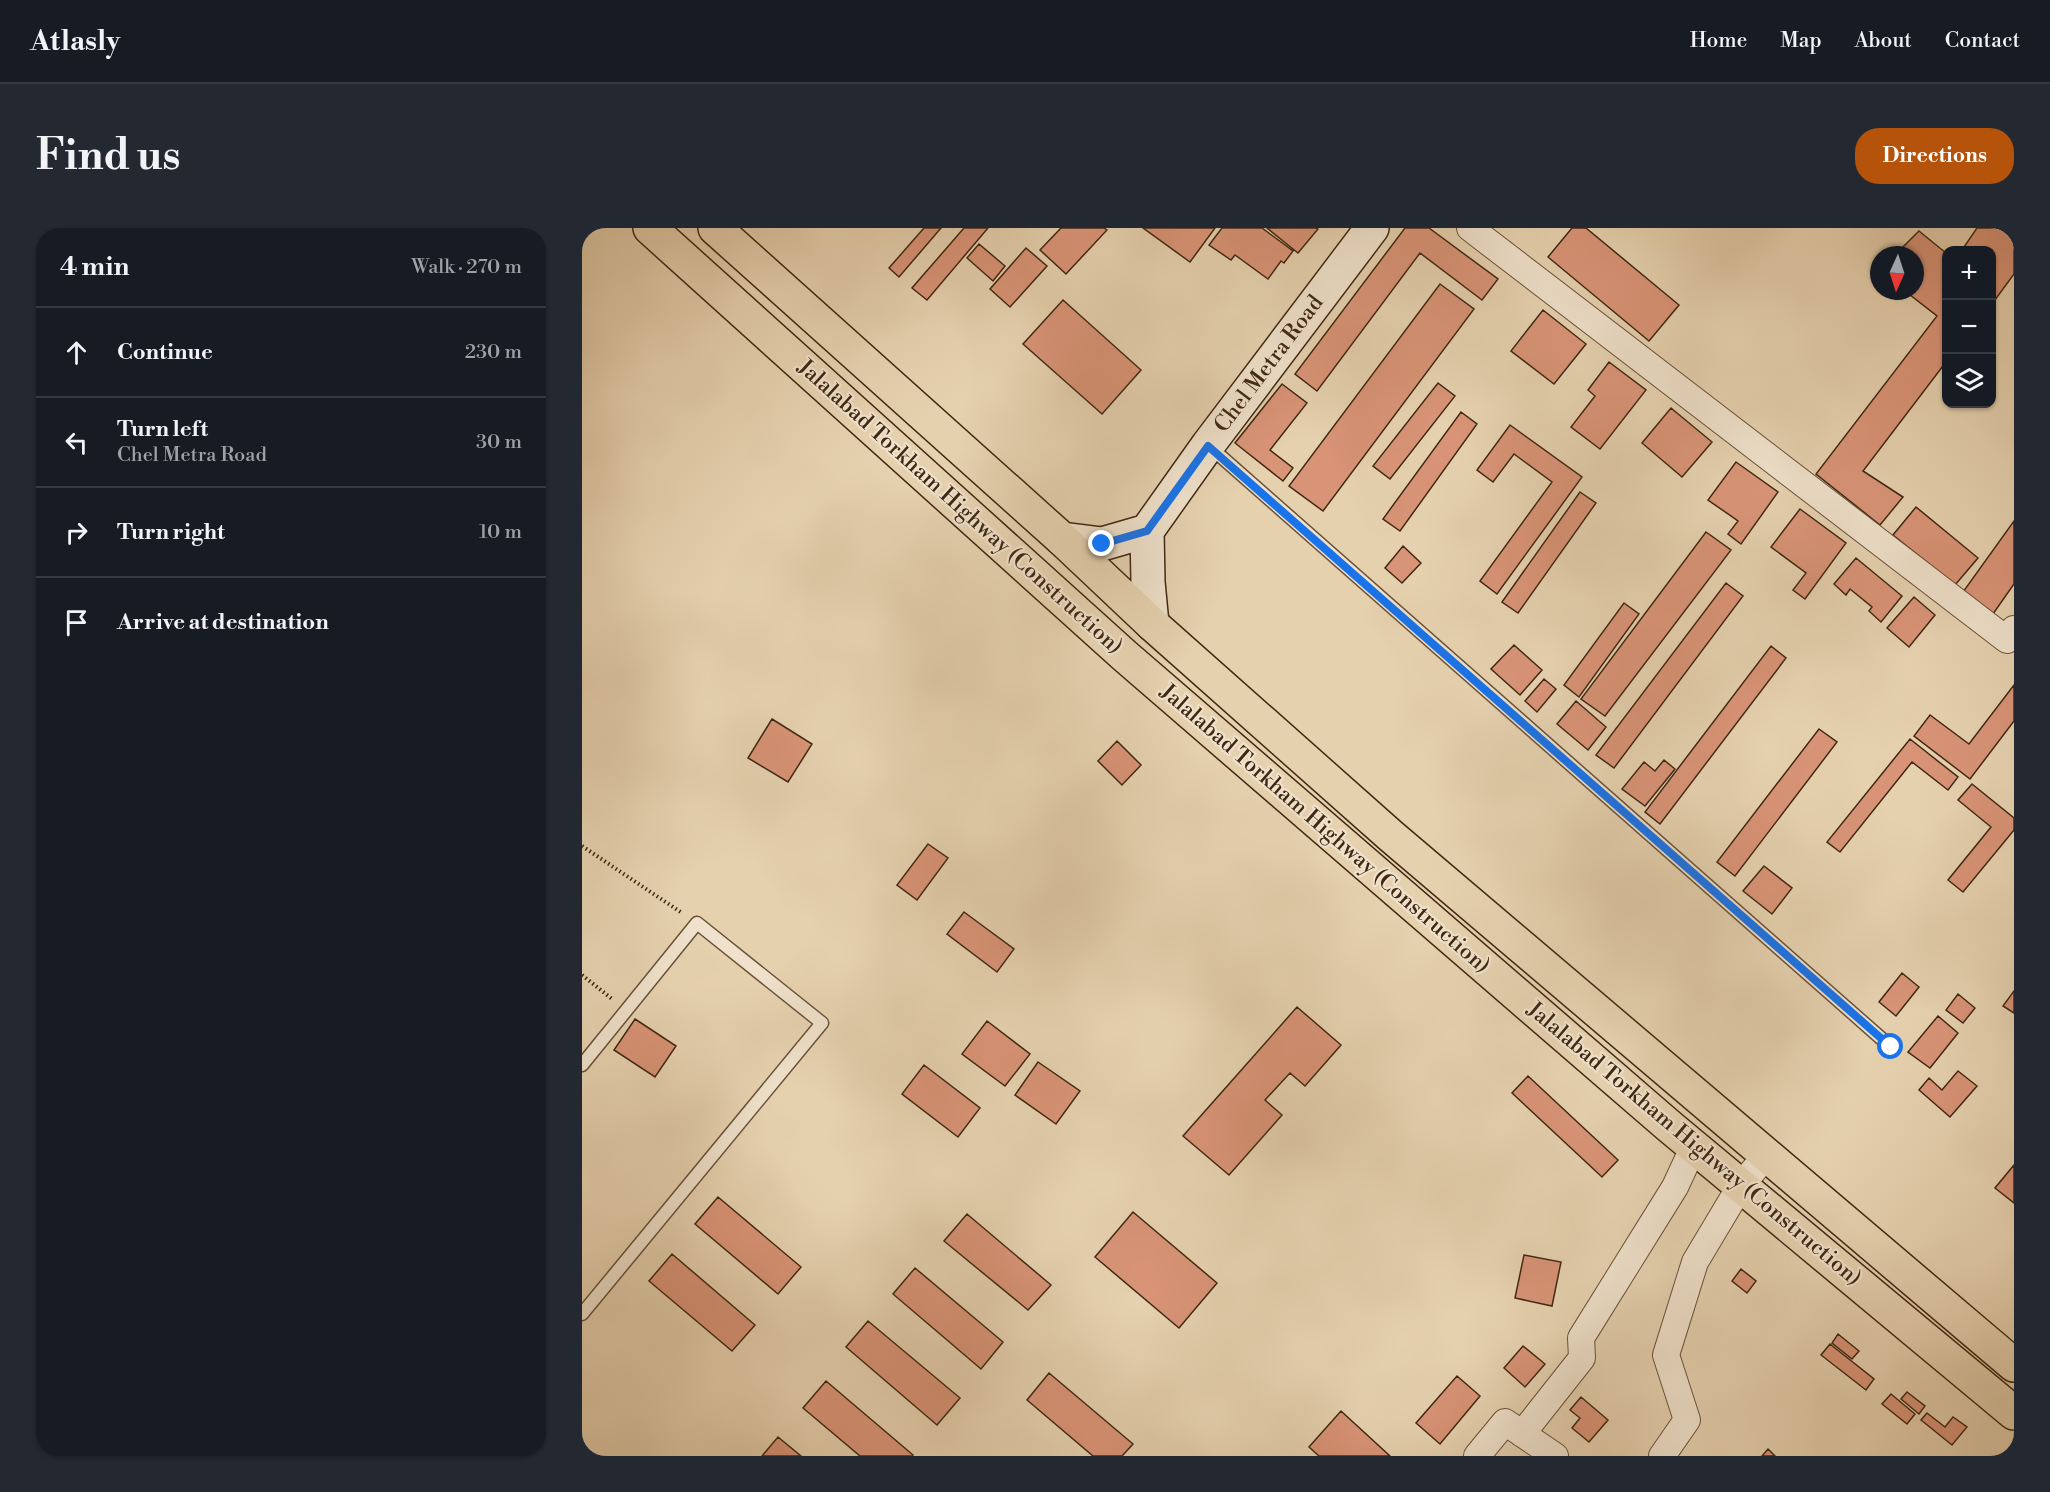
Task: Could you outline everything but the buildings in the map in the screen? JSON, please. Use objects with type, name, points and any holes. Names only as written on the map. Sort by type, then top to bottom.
[{"type":"highway","name":"Jalalabad Torkham Highway (Construction)","points":[[650,228],[1125,656],[1694,1146],[2014,1413]]},
{"type":"highway","points":[[715,228],[1062,539],[1152,624],[1391,836],[2014,1365]]},
{"type":"highway","points":[[1902,1320],[1927,1292]]},
{"type":"street","name":"Chel Metra Road","points":[[1147,531],[1372,228]]},
{"type":"street","points":[[1470,228],[2007,640],[2014,629]]},
{"type":"street","points":[[1062,539],[1102,544],[1147,531],[1152,624]]},
{"type":"street","points":[[1522,1434],[1582,1358],[1581,1338],[1675,1187],[1694,1146]]},
{"type":"street","points":[[1662,1456],[1686,1420],[1666,1355],[1695,1262],[1741,1185],[1766,1156]]},
{"type":"street","points":[[1477,1456],[1505,1422],[1554,1456]]},
{"type":"lane","points":[[1208,446],[1891,1047]]},
{"type":"lane","points":[[582,1065],[697,923],[822,1023],[582,1314]]},
{"type":"path","points":[[582,846],[697,923]]},
{"type":"path","points":[[582,975],[627,1010]]},
{"type":"route","points":[[1102,544],[1147,531],[1208,446],[1891,1047]]}]
